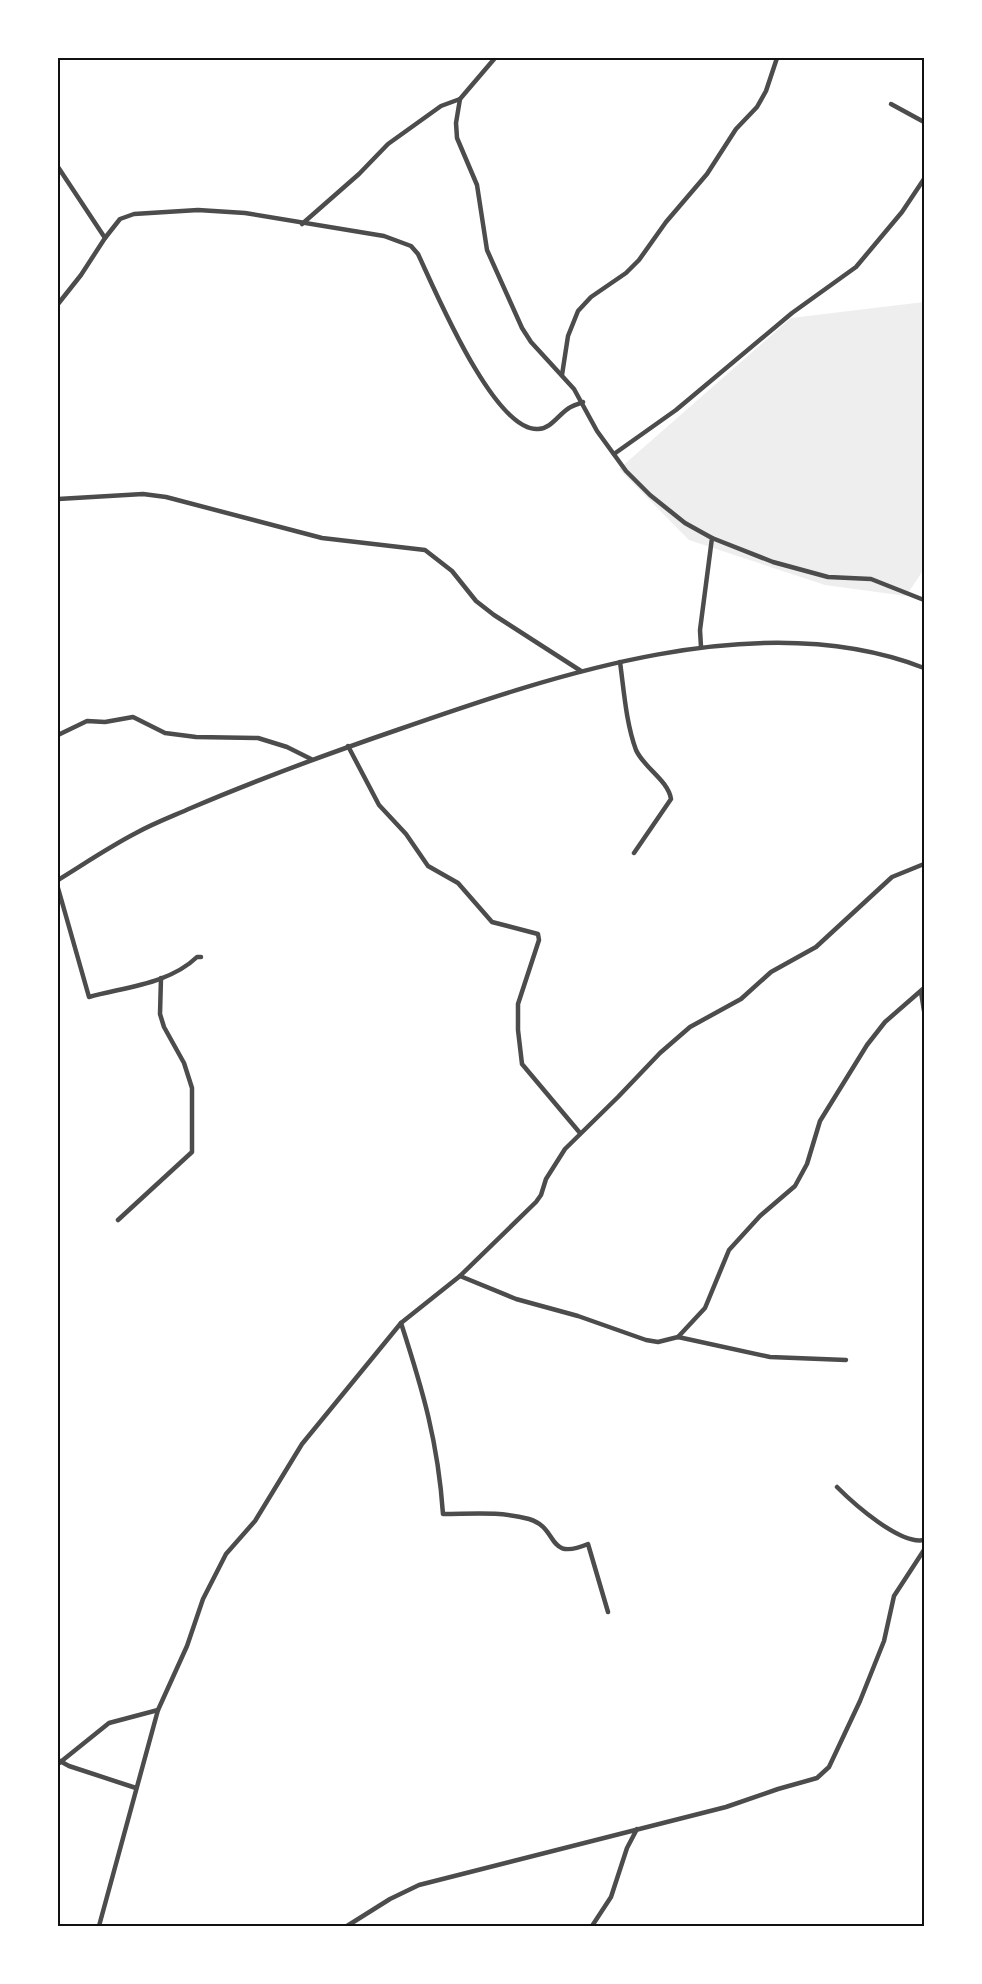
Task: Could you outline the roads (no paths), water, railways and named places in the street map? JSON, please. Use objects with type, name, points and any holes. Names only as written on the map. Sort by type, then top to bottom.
[{"type":"street","points":[[302,224],[359,174],[388,144],[441,106],[460,99],[495,58]]},
{"type":"street","points":[[562,375],[568,336],[578,311],[591,297],[626,273],[639,260],[666,222],[707,174],[736,129],[757,107],[766,91],[777,58]]},
{"type":"street","points":[[460,99],[456,123],[457,138],[477,185],[487,250],[493,267],[505,289],[511,308],[531,342],[562,375],[583,402],[597,431],[626,471],[650,495],[686,523],[712,538],[782,565],[828,576],[871,579],[924,600]]},
{"type":"street","points":[[890,104],[924,122]]},
{"type":"street","points":[[58,167],[105,238]]},
{"type":"street","points":[[614,454],[676,410],[792,313],[856,267],[902,212],[924,179]]},
{"type":"street","points":[[58,304],[120,219],[134,214],[178,211],[245,213],[302,224],[384,236],[411,246],[418,254],[473,365],[498,403],[523,426],[540,430],[548,426],[570,406],[583,402]]},
{"type":"street","points":[[58,499],[82,499],[113,494],[158,496],[322,538],[425,550],[452,571],[466,590],[494,615],[581,671]]},
{"type":"street","points":[[701,647],[702,604],[712,538]]},
{"type":"street","points":[[58,880],[137,832],[262,777],[348,746],[581,671],[701,647],[824,645],[877,653],[924,668]]},
{"type":"street","points":[[620,662],[626,708],[636,749],[646,767],[670,793],[671,800],[634,853]]},
{"type":"street","points":[[58,735],[87,721],[105,722],[133,717],[165,734],[196,737],[258,738],[287,747],[311,759]]},
{"type":"street","points":[[348,746],[379,805],[406,834],[428,866],[458,883],[492,922],[538,934],[540,940],[518,1004],[518,1030],[522,1064],[580,1133]]},
{"type":"street","points":[[99,1926],[158,1710],[187,1646],[203,1599],[226,1554],[255,1521],[302,1444],[332,1405],[401,1323],[460,1276],[536,1202],[541,1195],[546,1179],[566,1149],[660,1053],[690,1027],[741,999],[771,972],[816,947],[892,876],[924,864]]},
{"type":"street","points":[[58,888],[89,997],[181,971],[197,957],[201,957]]},
{"type":"street","points":[[118,1220],[192,1152],[192,1088],[184,1063],[164,1027],[160,1014],[161,978]]},
{"type":"street","points":[[923,990],[924,1011]]},
{"type":"street","points":[[678,1337],[705,1308],[729,1250],[760,1216],[789,1193],[800,1179],[807,1164],[820,1121],[867,1045],[884,1022],[923,990]]},
{"type":"street","points":[[460,1276],[516,1299],[578,1316],[646,1340],[658,1342],[678,1337],[770,1357],[846,1360]]},
{"type":"street","points":[[401,1323],[435,1438],[443,1514],[478,1513],[527,1518],[541,1524],[555,1544],[564,1549],[574,1550],[588,1544],[608,1612]]},
{"type":"street","points":[[837,1487],[881,1523],[911,1539],[924,1540]]},
{"type":"street","points":[[347,1926],[390,1899],[419,1885],[726,1807],[778,1789],[811,1781],[823,1774],[829,1767],[860,1701],[879,1654],[894,1596],[924,1550]]},
{"type":"street","points":[[58,1762],[109,1724],[158,1710]]},
{"type":"street","points":[[58,1762],[136,1788]]},
{"type":"street","points":[[592,1926],[611,1897],[627,1848],[638,1829]]}]
